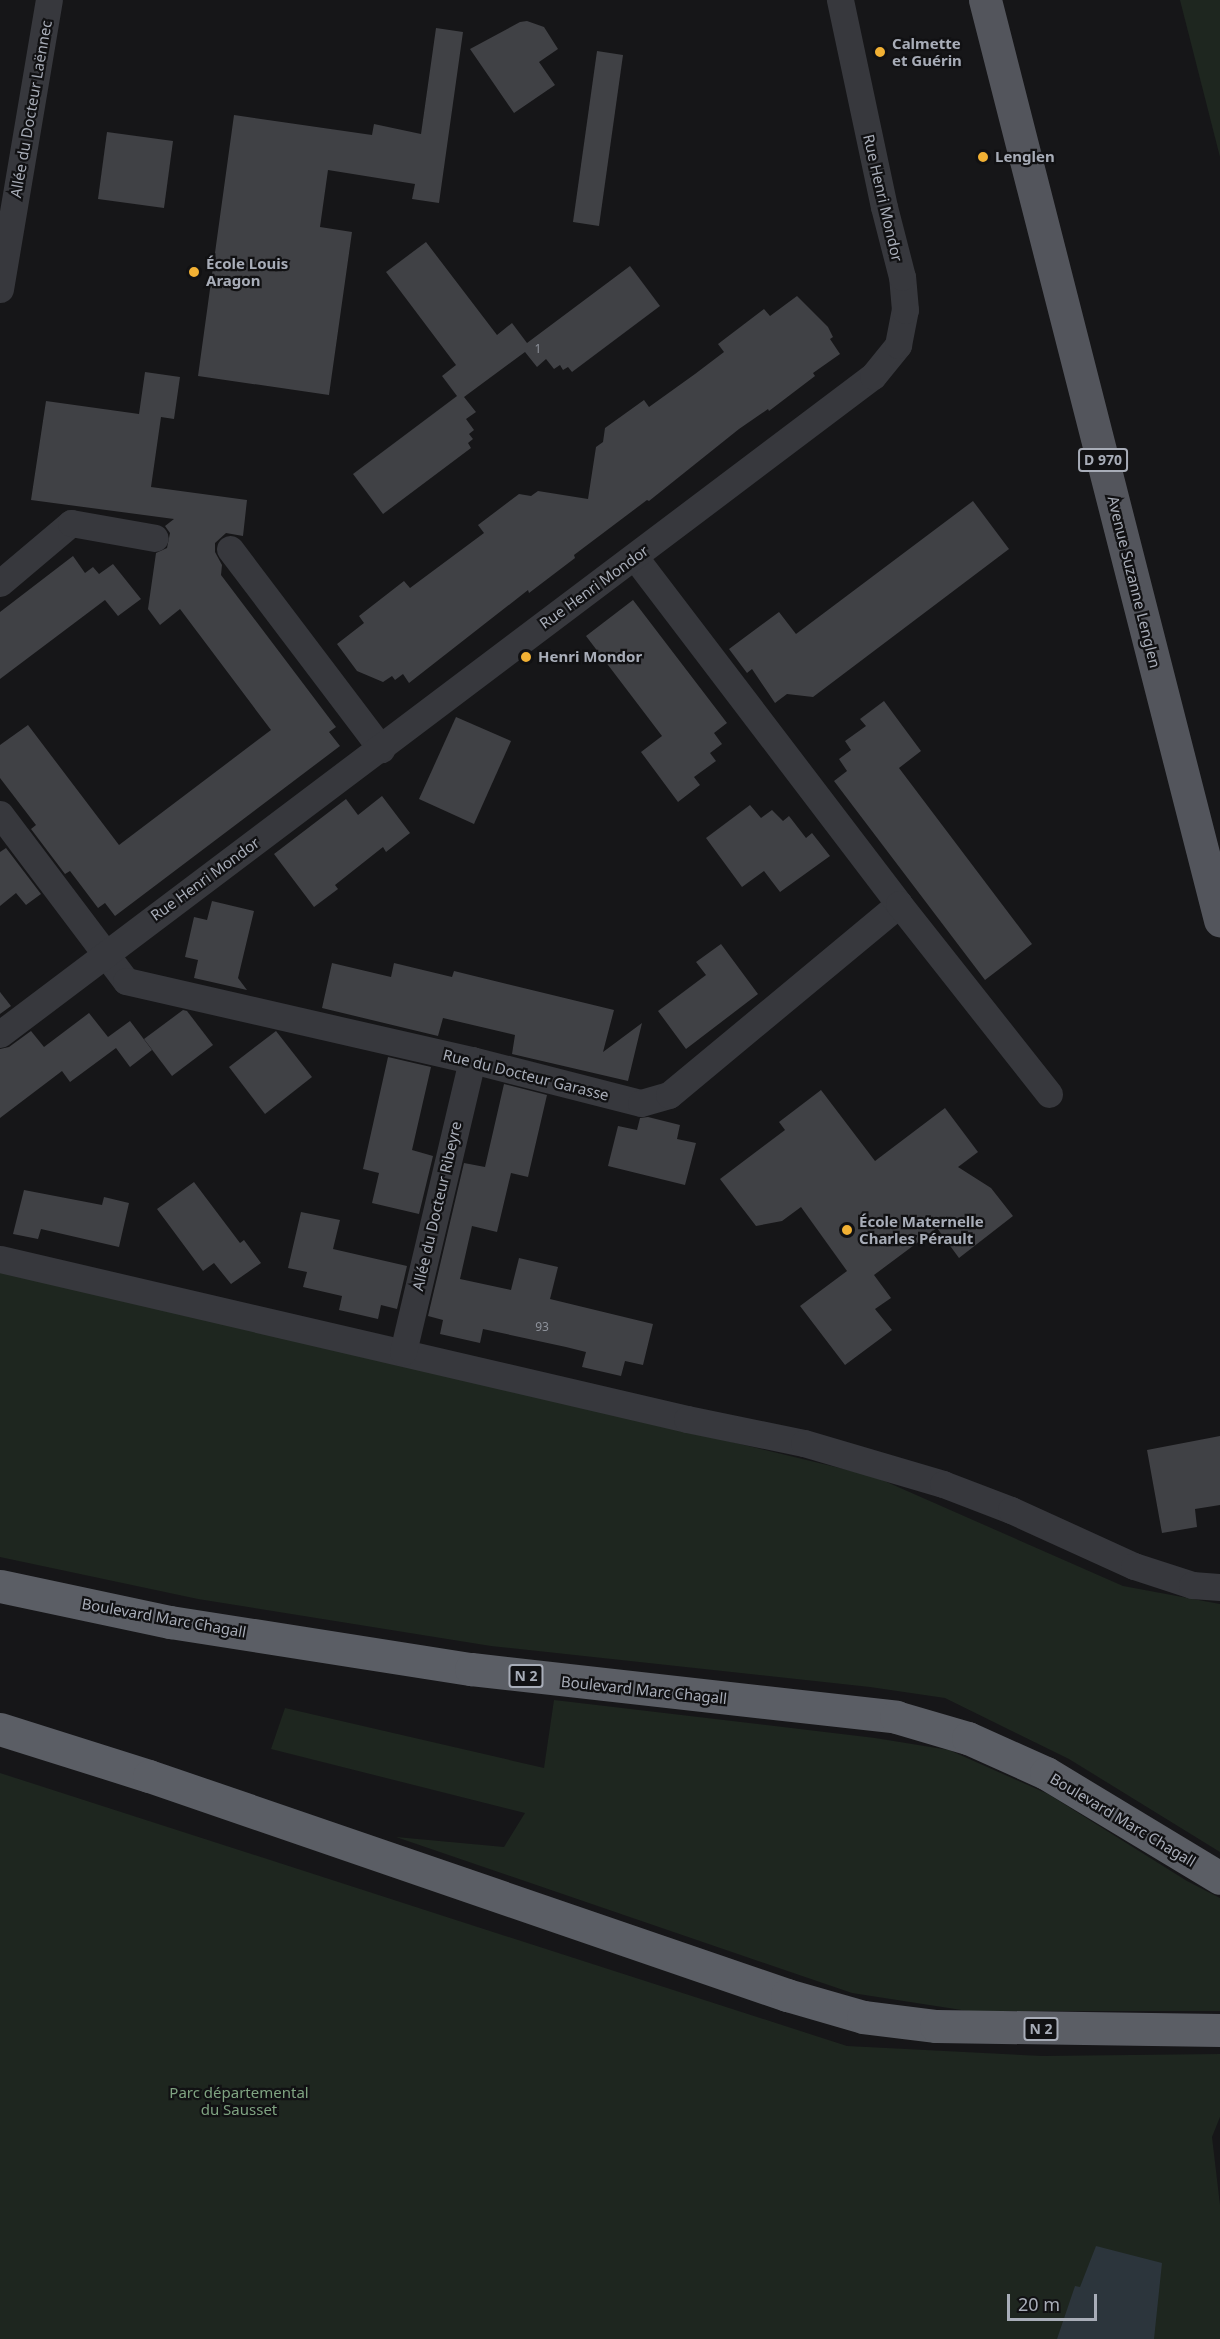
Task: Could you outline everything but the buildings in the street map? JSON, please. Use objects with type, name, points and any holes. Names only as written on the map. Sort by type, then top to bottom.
[{"type":"highway","name":"Boulevard Marc Chagall","points":[[0,1586],[170,1622],[471,1669],[896,1717],[968,1738],[1046,1773],[1220,1878]]},
{"type":"highway","name":"N 2","points":[[0,1729],[160,1780],[787,1995],[863,2018],[936,2026],[1220,2031]]},
{"type":"main road","name":"Avenue Suzanne Lenglen","points":[[986,0],[1220,920]]},
{"type":"street","name":"Allée du Docteur Laënnec","points":[[0,289],[49,0]]},
{"type":"street","name":"Rue Henri Mondor","points":[[0,1034],[873,376],[898,345],[905,310],[902,277],[884,207],[840,0]]},
{"type":"street","points":[[0,583],[71,524],[155,537]]},
{"type":"street","points":[[230,549],[381,748]]},
{"type":"street","points":[[635,557],[899,904],[1049,1094]]},
{"type":"street","name":"Rue du Docteur Garasse","points":[[0,814],[126,981],[471,1060],[640,1103],[669,1095],[899,904]]},
{"type":"street","name":"Allée du Docteur Ribeyre","points":[[402,1352],[471,1060]]},
{"type":"street","points":[[0,1259],[804,1443],[881,1464],[1011,1510],[1134,1566],[1192,1584],[1220,1587]]},
{"type":"green space","points":[[1180,0],[1220,0],[1220,157]]},
{"type":"green space","points":[[0,1266],[873,1476],[1123,1586],[1220,1604],[1220,1852],[1069,1759],[945,1698],[870,1687],[491,1646],[198,1599],[0,1557]]},
{"type":"green space","points":[[554,1700],[875,1738],[949,1750],[1048,1794],[1187,1881],[1220,1898],[1220,2011],[968,2011],[852,1993],[396,1837],[504,1847],[525,1813],[271,1749],[285,1708],[544,1768]]},
{"type":"green space","name":"Parc départemental du Sausset","points":[[0,1773],[847,2046],[1042,2056],[1220,2054],[1220,2117],[1212,2137],[1220,2205],[1220,2339],[0,2339]]},
{"type":"shaded area","points":[[1096,2246],[1162,2263],[1154,2339],[1057,2339],[1075,2286],[1080,2287]]},
{"type":"place","name":"Calmette et Guérin","points":[[880,52]]},
{"type":"place","name":"Lenglen","points":[[983,157]]},
{"type":"place","name":"École Louis Aragon","points":[[194,272]]},
{"type":"place","name":"Henri Mondor","points":[[526,657]]},
{"type":"place","name":"École Maternelle Charles Pérault","points":[[847,1230]]}]
